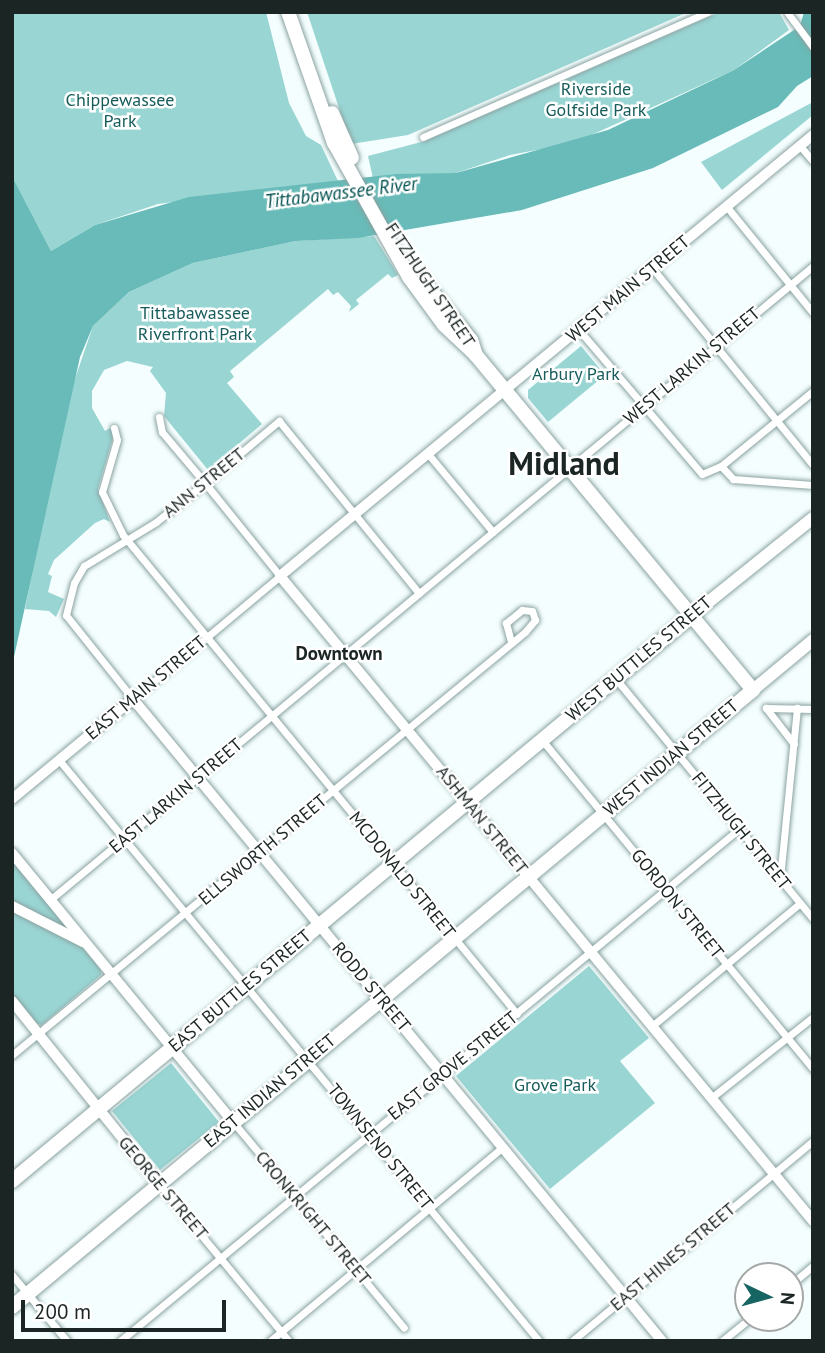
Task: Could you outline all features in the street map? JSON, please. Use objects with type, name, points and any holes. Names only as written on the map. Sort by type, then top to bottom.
[{"type":"highway","points":[[288,12],[339,142]]},
{"type":"highway","points":[[298,12],[339,142]]},
{"type":"highway","name":"FITZHUGH STREET","points":[[339,142],[393,252],[753,690]]},
{"type":"highway","name":"WEST BUTTLES STREET","points":[[468,802],[691,616]]},
{"type":"highway","name":"WEST INDIAN STREET","points":[[529,877],[753,690]]},
{"type":"highway","name":"EAST BUTTLES STREET","points":[[12,1181],[468,802]]},
{"type":"highway","name":"EAST INDIAN STREET","points":[[12,1307],[529,877]]},
{"type":"main road","name":"WEST BUTTLES STREET","points":[[691,616],[813,518]]},
{"type":"main road","name":"WEST INDIAN STREET","points":[[753,690],[813,640]]},
{"type":"street","points":[[423,137],[708,12]]},
{"type":"street","points":[[787,12],[813,47]]},
{"type":"street","name":"WEST MAIN STREET","points":[[280,576],[813,135]]},
{"type":"street","points":[[800,146],[813,161]]},
{"type":"street","points":[[727,207],[813,313]]},
{"type":"street","name":"WEST LARKIN STREET","points":[[346,654],[813,266]]},
{"type":"street","points":[[653,269],[813,466]]},
{"type":"street","points":[[579,330],[702,474],[721,466],[813,391]]},
{"type":"street","name":"ASHMAN STREET","points":[[159,416],[162,432],[813,1221]]},
{"type":"street","name":"ANN STREET","points":[[69,597],[84,566],[128,542],[205,483],[279,421],[355,514]]},
{"type":"street","name":"MCDONALD STREET","points":[[114,428],[117,440],[105,477],[105,506],[128,542],[517,1014]]},
{"type":"street","points":[[429,455],[493,531]]},
{"type":"street","points":[[721,466],[733,479],[813,485]]},
{"type":"street","points":[[355,514],[419,593]]},
{"type":"street","name":"EAST MAIN STREET","points":[[12,799],[280,576]]},
{"type":"street","name":"RODD STREET","points":[[69,597],[66,615],[662,1341]]},
{"type":"street","name":"ELLSWORTH STREET","points":[[12,1055],[532,625],[532,611],[522,610],[506,623],[511,642]]},
{"type":"street","name":"EAST LARKIN STREET","points":[[51,899],[346,654]]},
{"type":"street","name":"FITZHUGH STREET","points":[[615,679],[813,919]]},
{"type":"street","points":[[794,744],[766,708],[813,709]]},
{"type":"street","points":[[780,878],[797,708]]},
{"type":"street","name":"GORDON STREET","points":[[542,740],[813,1069]]},
{"type":"street","name":"TOWNSEND STREET","points":[[59,761],[539,1341]]},
{"type":"street","name":"EAST GROVE STREET","points":[[120,1341],[739,829]]},
{"type":"street","points":[[12,853],[88,946]]},
{"type":"street","points":[[652,1026],[800,903]]},
{"type":"street","points":[[12,906],[88,946]]},
{"type":"street","name":"CRONKRIGHT STREET","points":[[88,946],[110,976],[404,1328]]},
{"type":"street","name":"GEORGE STREET","points":[[12,1001],[35,1035],[289,1341]]},
{"type":"street","points":[[711,1098],[813,1017]]},
{"type":"street","name":"EAST HINES STREET","points":[[572,1341],[813,1141]]},
{"type":"street","points":[[270,1341],[503,1147]]},
{"type":"street","points":[[12,1275],[67,1341]]},
{"type":"green space","name":"Chippewassee Park","points":[[12,12],[266,12],[289,103],[306,136],[321,145],[338,181],[158,204],[95,225],[51,251],[12,176]]},
{"type":"green space","points":[[307,12],[688,12],[408,135],[351,144]]},
{"type":"green space","name":"Riverside Golfside Park","points":[[720,12],[779,12],[789,30],[734,70],[574,143],[510,155],[456,173],[373,178],[368,156],[425,141]]},
{"type":"green space","points":[[813,102],[813,115],[722,190],[701,162]]},
{"type":"green space","name":"Tittabawassee Riverfront Park","points":[[374,236],[398,275],[392,278],[388,274],[356,300],[359,304],[349,312],[351,306],[338,292],[333,295],[328,289],[230,371],[234,377],[227,383],[262,424],[208,470],[164,416],[166,393],[150,371],[153,367],[127,361],[104,370],[92,391],[92,408],[105,431],[110,428],[114,434],[98,489],[110,522],[104,519],[95,523],[54,560],[48,574],[52,576],[48,592],[64,599],[56,617],[49,611],[25,609],[65,408],[93,326],[129,292],[193,263],[296,241]]},
{"type":"green space","name":"Arbury Park","points":[[581,346],[605,375],[548,422],[528,398],[528,390]]},
{"type":"green space","points":[[12,860],[101,970],[101,975],[42,1025],[35,1023],[12,995]]},
{"type":"green space","name":"Grove Park","points":[[589,966],[649,1038],[620,1061],[655,1103],[550,1189],[456,1076]]},
{"type":"green space","points":[[171,1063],[219,1122],[160,1170],[112,1111]]},
{"type":"water","name":"Tittabawassee River","points":[[804,12],[813,12],[813,76],[797,86],[778,107],[653,168],[522,210],[358,238],[296,241],[193,263],[129,292],[93,326],[80,357],[12,666],[12,176],[51,251],[95,225],[189,197],[396,174],[456,173],[608,130],[734,70],[800,26]]},
{"type":"district","name":"Midland","points":[[564,463]]},
{"type":"district","name":"Downtown","points":[[339,654]]}]
